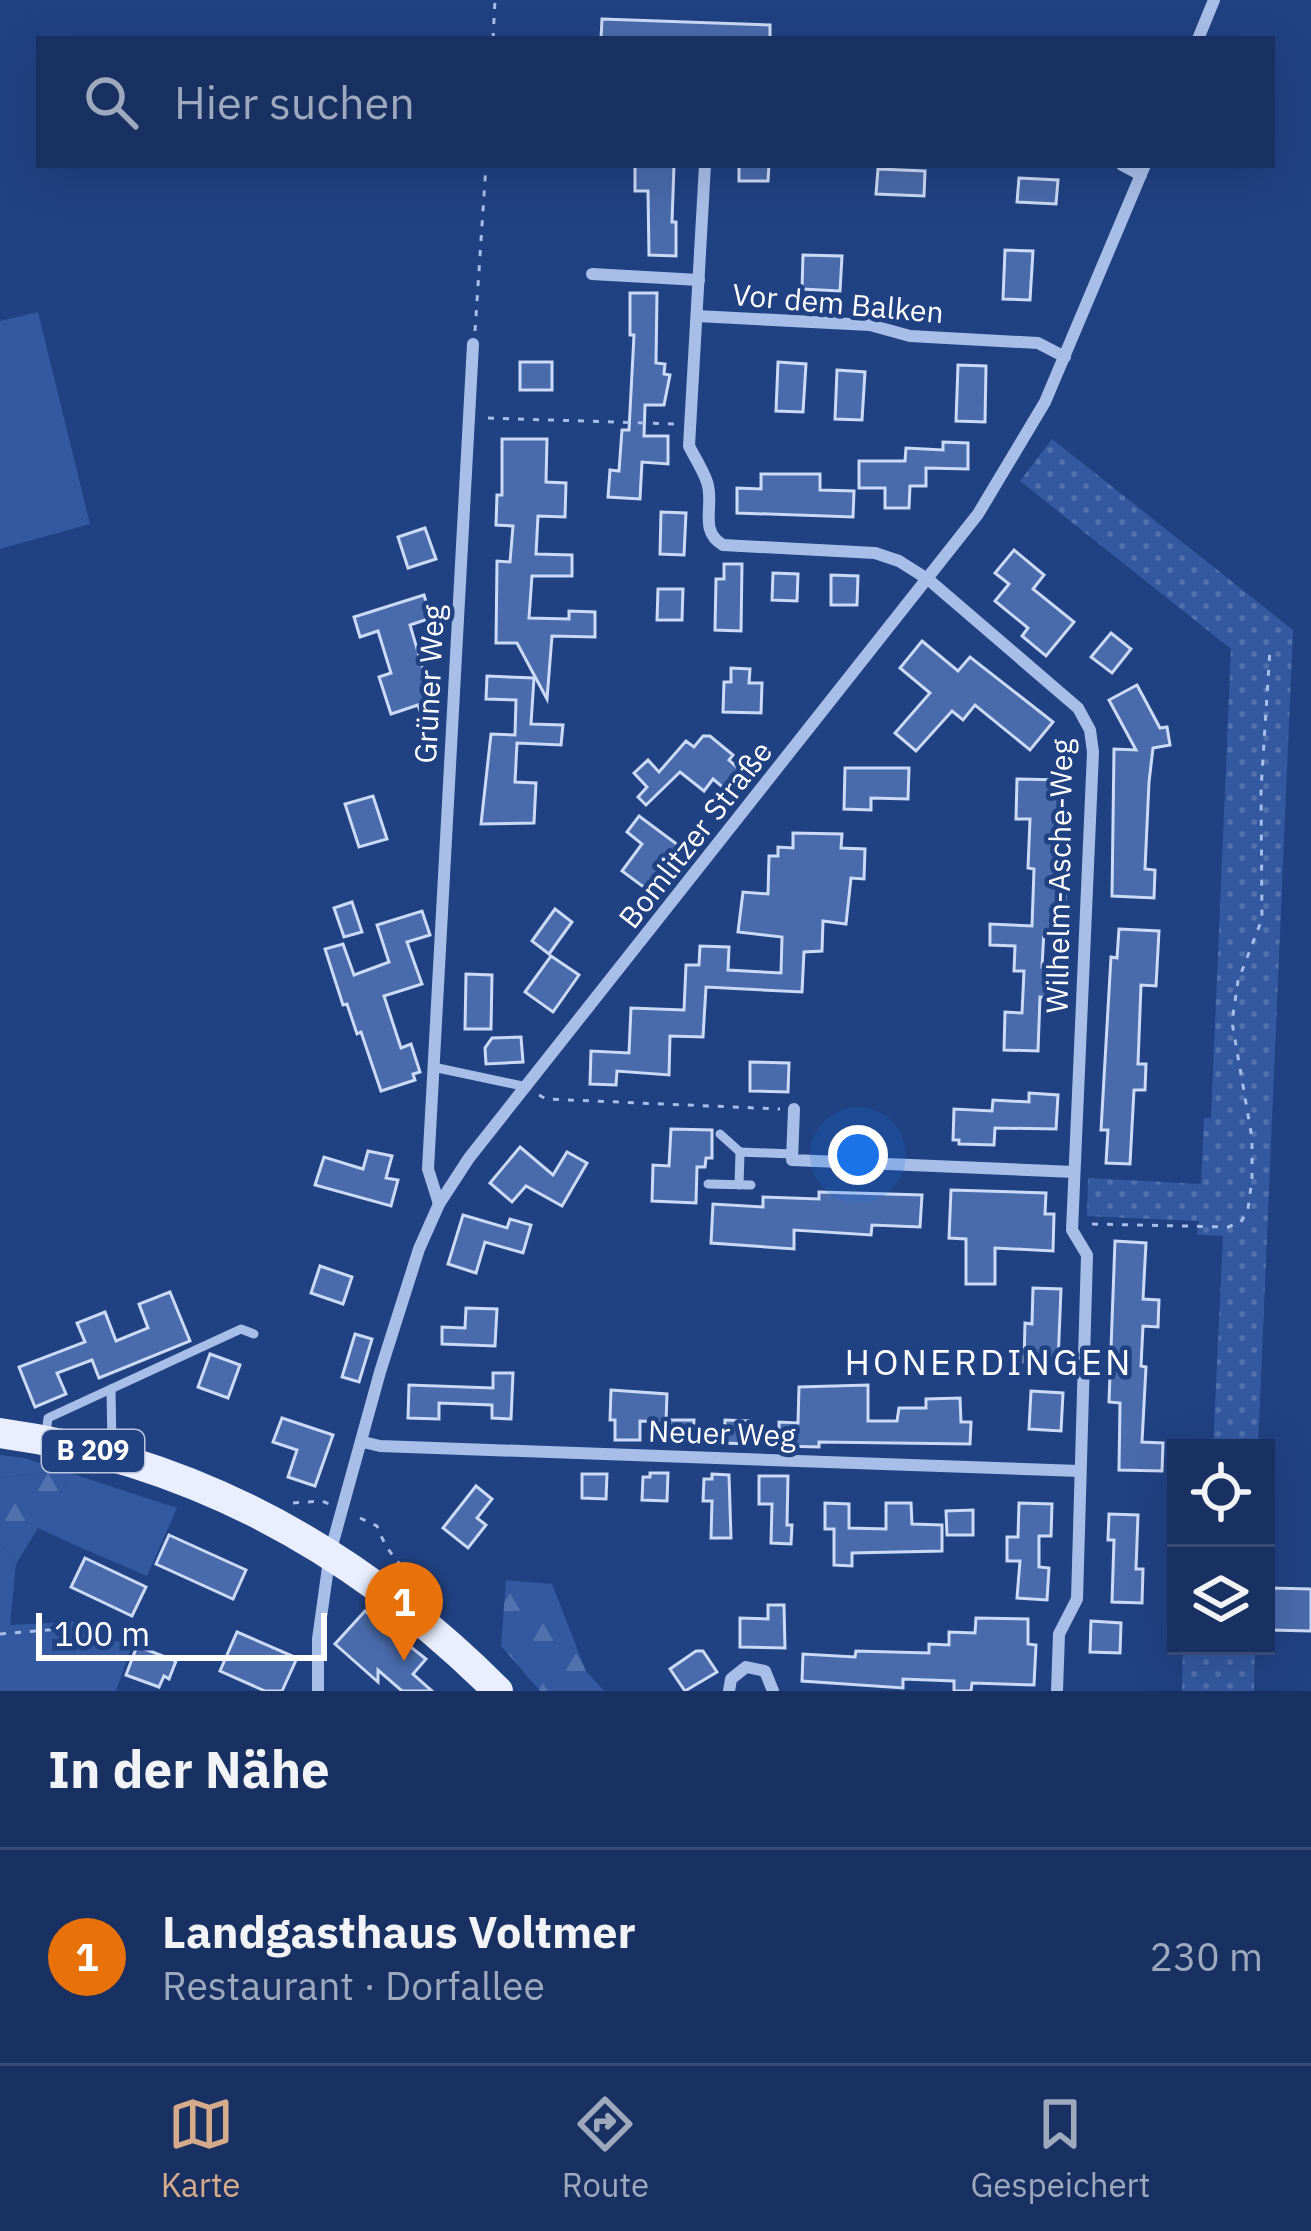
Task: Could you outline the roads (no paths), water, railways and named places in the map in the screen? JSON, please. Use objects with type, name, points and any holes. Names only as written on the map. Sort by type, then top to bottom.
[{"type":"main road","name":"B 209","points":[[0,1433],[112,1455],[231,1498],[330,1553],[421,1617],[499,1691]]},
{"type":"street","points":[[1199,36],[1214,0]]},
{"type":"street","points":[[697,316],[705,168]]},
{"type":"street","name":"Bomlitzer Straße","points":[[318,1691],[330,1553],[407,1285],[440,1204],[469,1158],[929,580],[1008,467],[1066,357],[1143,170]]},
{"type":"street","points":[[592,274],[698,280]]},
{"type":"street","name":"Vor dem Balken","points":[[929,580],[899,561],[875,554],[723,545],[713,539],[709,486],[689,446],[697,316],[870,326],[910,336],[1037,343],[1066,357]]},
{"type":"street","name":"Grüner Weg","points":[[440,1204],[428,1169],[473,344]]},
{"type":"street","name":"Wilhelm-Asche-Weg","points":[[929,580],[1078,708],[1090,730],[1093,752],[1072,1224],[1087,1255],[1077,1599],[1059,1634],[1057,1691]]},
{"type":"street","points":[[794,1109],[792,1160],[1074,1172]]},
{"type":"street","name":"Neuer Weg","points":[[362,1442],[1080,1471]]},
{"type":"street","points":[[729,1691],[731,1678],[746,1667],[765,1672],[772,1691]]},
{"type":"lane","points":[[433,1067],[527,1087]]},
{"type":"lane","points":[[708,1184],[745,1185],[740,1152],[720,1134]]},
{"type":"lane","points":[[740,1152],[792,1154]]},
{"type":"lane","points":[[46,1440],[48,1418],[241,1330],[254,1334]]},
{"type":"lane","points":[[111,1389],[112,1455]]},
{"type":"place","name":"Landgasthaus Voltmer","points":[[404,1661]]},
{"type":"district","name":"HONERDINGEN","points":[[989,1362]]}]
